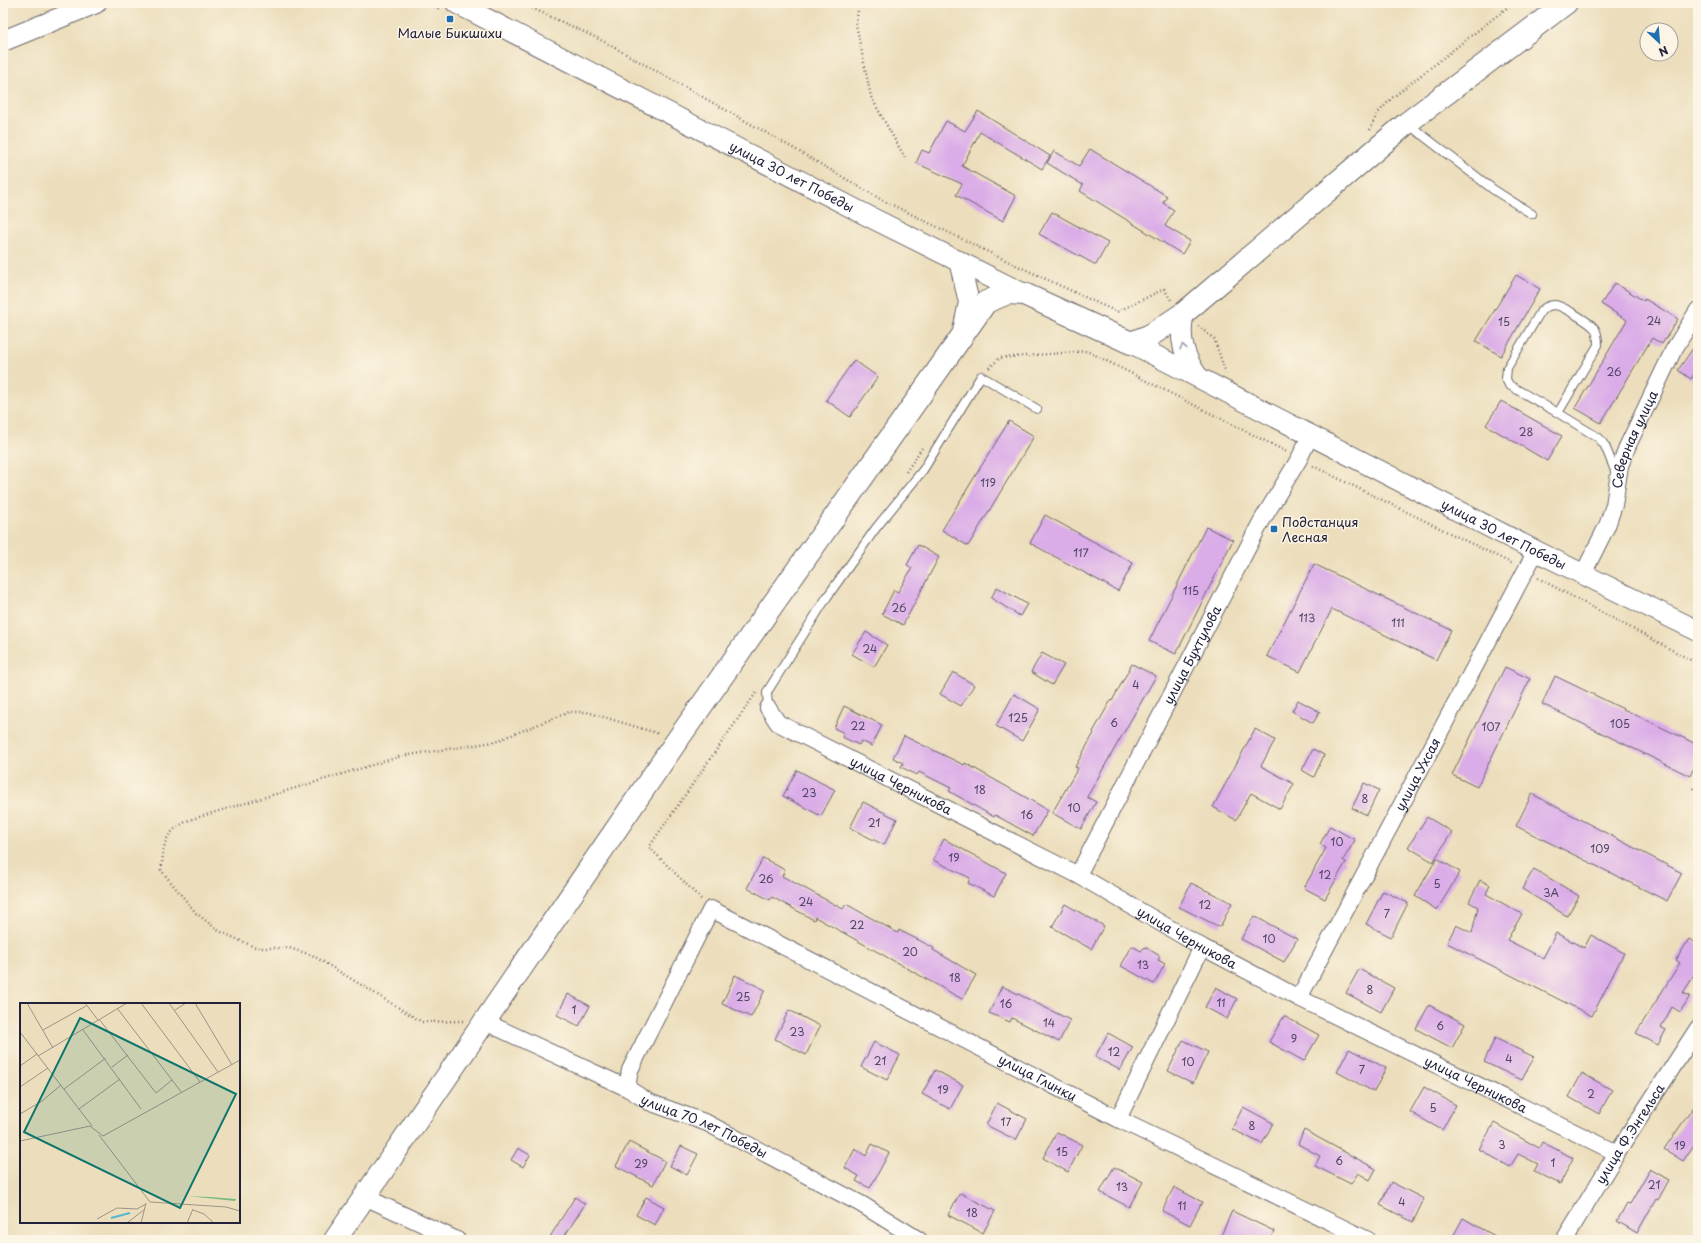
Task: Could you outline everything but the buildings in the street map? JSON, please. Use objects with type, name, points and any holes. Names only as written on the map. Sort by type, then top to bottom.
[{"type":"main road","points":[[1131,343],[1151,335],[1183,313],[1407,123],[1566,3]]},
{"type":"main road","points":[[335,1240],[678,739],[963,331],[986,302],[1008,293],[1024,294]]},
{"type":"main road","name":"улица 30 лет Победы","points":[[1024,294],[1131,343]]},
{"type":"street","points":[[3,41],[96,3]]},
{"type":"street","name":"улица 30 лет Победы","points":[[450,7],[1024,294]]},
{"type":"street","points":[[959,261],[969,302],[963,331]]},
{"type":"street","name":"Северная улица","points":[[1582,574],[1607,526],[1614,505],[1617,478],[1628,444],[1673,351],[1698,310]]},
{"type":"street","points":[[1183,313],[1181,324],[1182,345],[1189,364],[1198,378]]},
{"type":"street","name":"улица 30 лет Победы","points":[[1131,343],[1536,551],[1698,631]]},
{"type":"street","name":"улица Бухтулова","points":[[1078,875],[1261,522],[1310,436]]},
{"type":"street","name":"улица Ухсая","points":[[1299,998],[1536,551]]},
{"type":"street","name":"улица Черникова","points":[[768,708],[778,723],[1078,875],[1202,947],[1299,998],[1617,1153]]},
{"type":"street","name":"улица Глинки","points":[[627,1088],[630,1070],[711,909],[1118,1120],[1368,1240]]},
{"type":"street","points":[[1118,1120],[1202,947]]},
{"type":"street","name":"улица 70 лет Победы","points":[[485,1022],[627,1088],[649,1102],[707,1123],[861,1204],[919,1240]]},
{"type":"street","name":"улица Ф.Энгельса","points":[[1564,1240],[1617,1153],[1698,1028]]},
{"type":"street","points":[[365,1197],[457,1240]]},
{"type":"lane","points":[[1407,123],[1494,190],[1532,214]]},
{"type":"lane","points":[[1558,413],[1598,345],[1598,337],[1595,328],[1588,322],[1561,307],[1554,305],[1544,308],[1541,311],[1507,368],[1505,375],[1510,385],[1599,438],[1605,446],[1617,478]]},
{"type":"lane","points":[[768,708],[767,692],[827,597],[876,528],[923,470],[981,376],[1037,409]]},
{"type":"path","points":[[436,3],[434,6],[450,7]]},
{"type":"path","points":[[521,3],[599,39],[750,125],[774,136],[882,200],[1005,260],[1118,312],[1164,289],[1183,313],[1214,339],[1228,379]]},
{"type":"path","points":[[859,3],[856,24],[871,97],[905,158]]},
{"type":"path","points":[[1370,133],[1377,114],[1392,98],[1513,3]]},
{"type":"path","points":[[981,376],[1000,358],[1087,351],[1213,414],[1298,459],[1525,570],[1698,664]]},
{"type":"path","points":[[1213,414],[1216,409]]},
{"type":"path","points":[[485,1022],[422,1022],[312,955],[289,948],[257,948],[219,931],[196,913],[161,870],[165,840],[174,827],[188,820],[402,756],[494,742],[569,712],[587,712],[678,739]]},
{"type":"path","points":[[1694,789],[1698,781]]},
{"type":"place","name":"Малые Бикшихи","points":[[450,19]]},
{"type":"place","name":"Подстанция Лесная","points":[[1274,529]]}]
